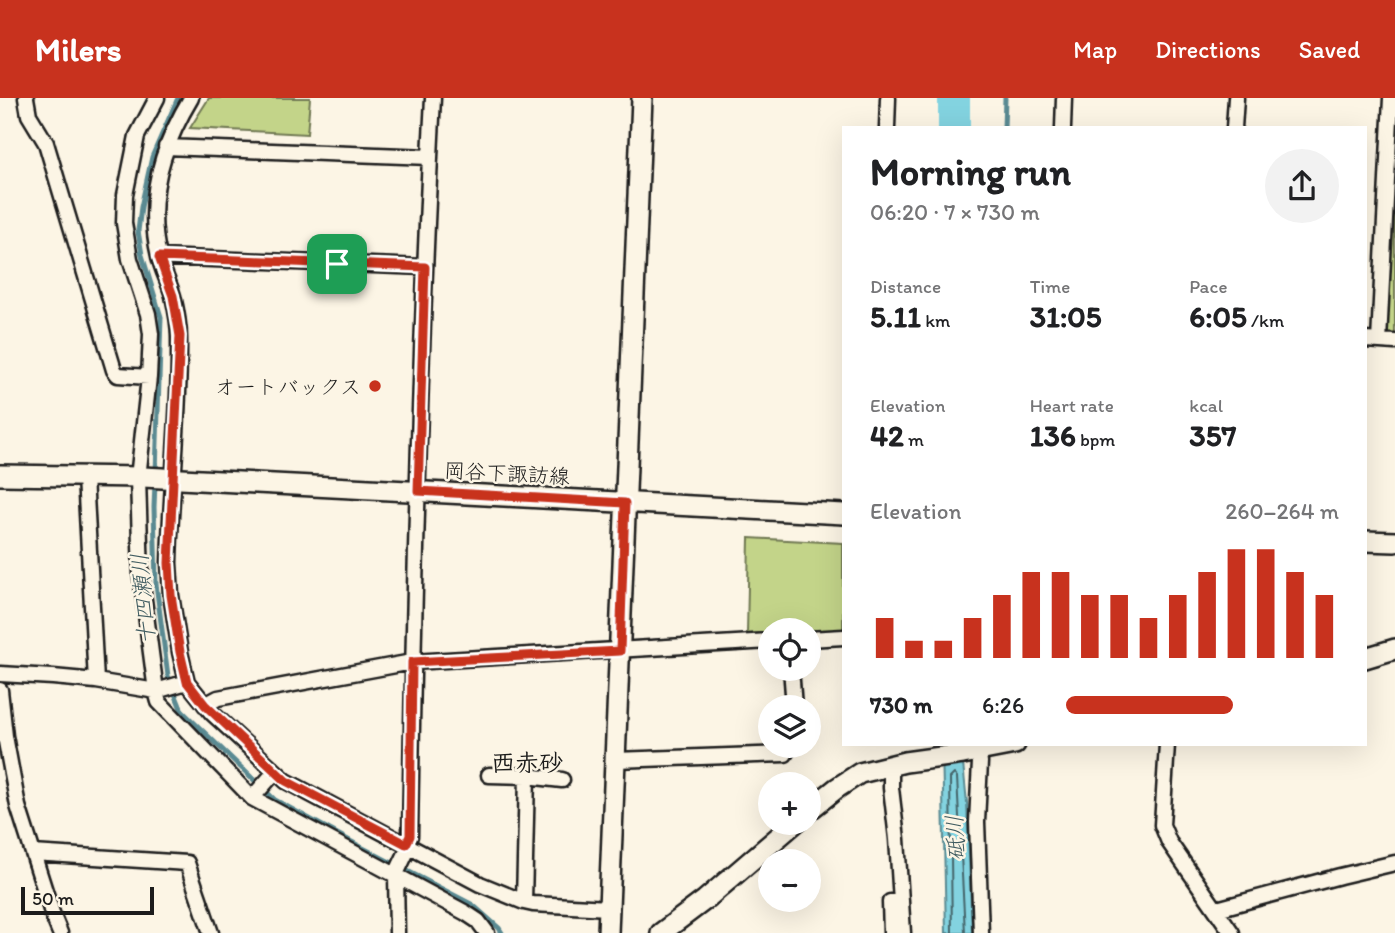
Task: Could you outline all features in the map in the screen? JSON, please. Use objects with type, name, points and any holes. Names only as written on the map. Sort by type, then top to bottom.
[{"type":"street","points":[[26,98],[29,115],[46,143],[114,370],[118,375],[149,377]]},
{"type":"street","points":[[156,98],[137,136],[125,195],[124,223],[130,259],[148,314],[151,334],[140,477],[141,577],[159,702],[254,796],[397,872],[478,921],[486,933]]},
{"type":"street","points":[[191,98],[166,147],[158,172],[154,222],[159,257],[173,296],[180,336],[170,479],[169,550],[171,595],[184,682],[274,774],[406,848],[524,902],[609,908]]},
{"type":"street","points":[[397,933],[397,872],[410,836],[412,662],[433,98]]},
{"type":"street","points":[[608,933],[642,98]]},
{"type":"street","points":[[887,126],[888,98]]},
{"type":"street","points":[[1063,126],[1064,98]]},
{"type":"street","points":[[1234,126],[1236,98]]},
{"type":"street","points":[[1391,98],[1372,341],[1395,342]]},
{"type":"street","points":[[166,147],[430,156]]},
{"type":"street","points":[[159,257],[425,267]]},
{"type":"street","name":"岡谷下諏訪線","points":[[0,475],[140,477],[842,514]]},
{"type":"street","points":[[85,477],[96,681]]},
{"type":"street","points":[[1367,541],[1395,542]]},
{"type":"street","points":[[821,638],[842,637]]},
{"type":"street","points":[[205,705],[218,698],[412,662],[758,642]]},
{"type":"street","points":[[1367,657],[1395,649]]},
{"type":"street","points":[[0,674],[96,681],[159,690],[184,682]]},
{"type":"street","points":[[0,690],[5,736],[18,806],[53,916],[61,933]]},
{"type":"street","points":[[821,800],[860,773],[1004,746]]},
{"type":"street","points":[[1167,746],[1163,825],[1169,842],[1231,933]]},
{"type":"street","points":[[971,752],[980,762],[977,822],[981,933]]},
{"type":"street","points":[[615,760],[758,755]]},
{"type":"street","points":[[898,764],[903,933]]},
{"type":"street","points":[[254,796],[274,774]]},
{"type":"street","points":[[489,775],[562,780]]},
{"type":"street","points":[[524,902],[527,776]]},
{"type":"street","points":[[662,933],[781,835]]},
{"type":"street","points":[[33,853],[187,863],[211,933]]},
{"type":"street","points":[[1217,909],[1395,863]]},
{"type":"street","points":[[891,933],[890,902],[901,901]]},
{"type":"green space","points":[[209,98],[310,98],[307,134],[190,128]]},
{"type":"green space","points":[[1395,124],[1395,335],[1385,334]]},
{"type":"green space","points":[[749,538],[842,543],[842,630],[821,631],[821,618],[758,618],[758,634],[747,634]]},
{"type":"water","points":[[942,746],[961,746],[967,803],[972,933],[946,933]]},
{"type":"waterway","name":"十四瀬川","points":[[156,473],[161,317],[142,255],[138,231],[152,157],[178,98]]},
{"type":"waterway","name":"砥川","points":[[954,98],[954,126]]},
{"type":"waterway","points":[[1004,126],[1005,98]]},
{"type":"waterway","name":"十四瀬川","points":[[155,483],[156,584],[168,676],[182,711],[275,800],[473,905],[502,933]]},
{"type":"place","name":"オートバックス","points":[[375,386]]},
{"type":"district","name":"西赤砂","points":[[527,762]]},
{"type":"route","points":[[159,257],[337,264],[425,267],[418,491],[625,503],[620,651],[412,662],[410,836],[406,844],[286,781],[205,705],[187,682],[171,595],[169,563],[180,336],[173,296],[159,257]]}]
